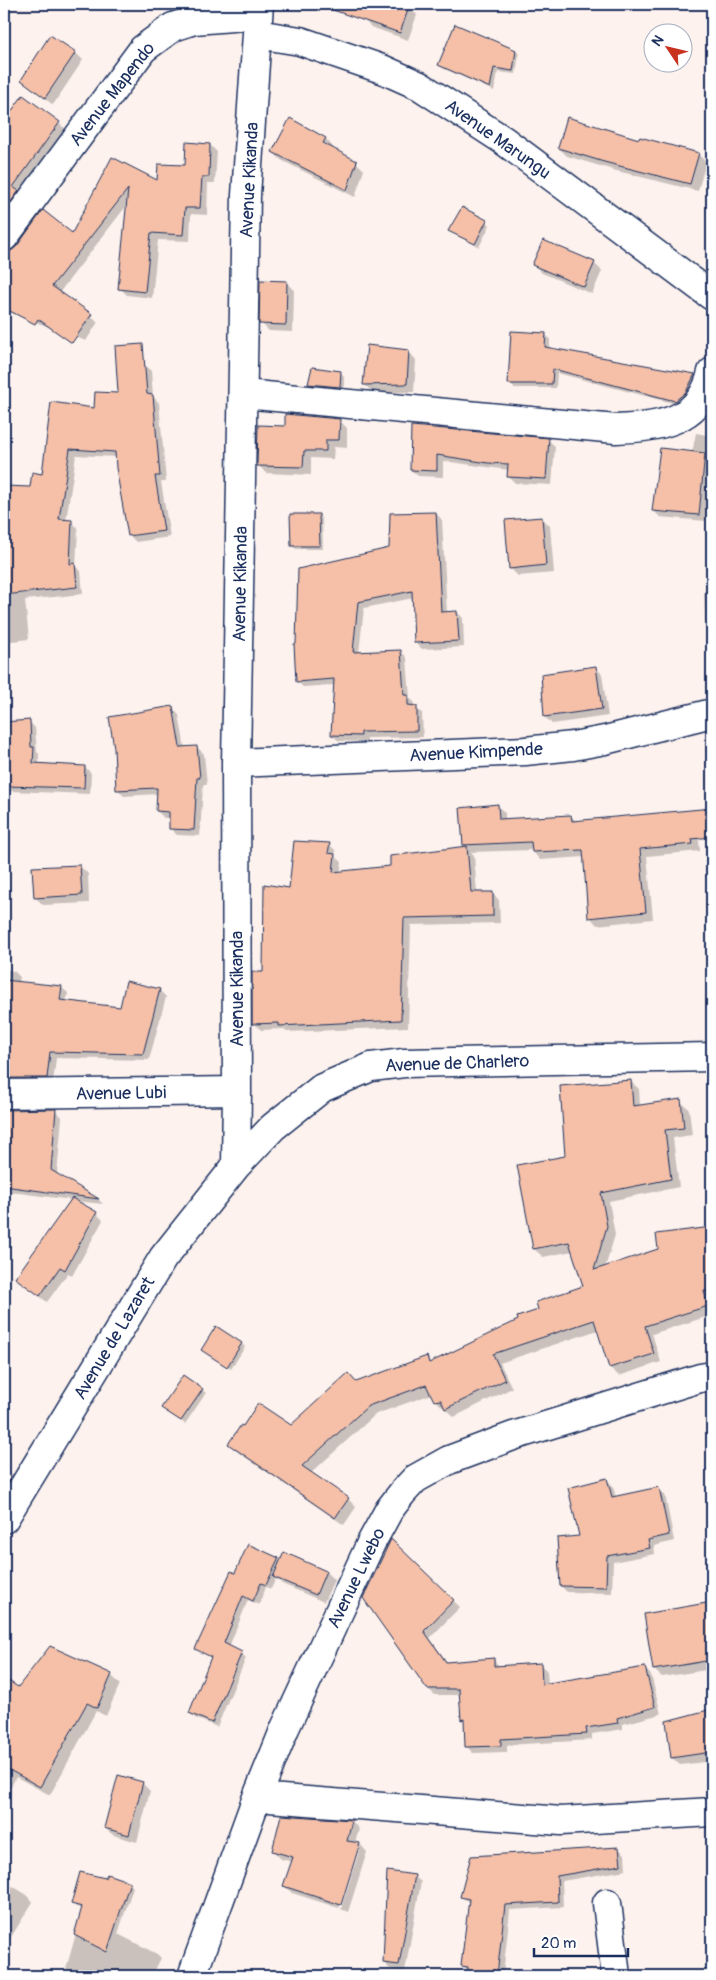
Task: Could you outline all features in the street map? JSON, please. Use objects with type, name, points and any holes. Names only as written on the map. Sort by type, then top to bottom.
[{"type":"street","name":"Avenue Mapendo","points":[[4,237],[143,49],[173,27],[194,20],[258,18]]},
{"type":"street","name":"Avenue Marungu","points":[[258,18],[300,41],[382,70],[420,86],[503,140],[712,296]]},
{"type":"street","name":"Avenue Kikanda","points":[[236,1166],[238,1091],[236,764],[244,394],[246,194],[258,18]]},
{"type":"street","points":[[244,394],[616,429],[643,428],[678,418],[694,408],[704,397],[712,372]]},
{"type":"street","name":"Avenue Kimpende","points":[[236,764],[563,747],[605,740],[712,713]]},
{"type":"street","name":"Avenue de Charlero","points":[[236,1166],[273,1127],[322,1088],[371,1067],[404,1063],[712,1057]]},
{"type":"street","name":"Avenue Lubi","points":[[4,1094],[238,1091]]},
{"type":"street","name":"Avenue de Lazaret","points":[[4,1519],[163,1258],[236,1166]]},
{"type":"street","name":"Avenue Lwebo","points":[[192,1976],[257,1797],[285,1728],[371,1543],[390,1510],[415,1479],[449,1460],[513,1436],[700,1378],[712,1376]]},
{"type":"street","points":[[257,1797],[561,1821],[712,1812]]},
{"type":"street","points":[[607,1903],[616,1976]]},
{"type":"building","points":[[328,4],[410,4],[400,33],[327,8]]},
{"type":"building","points":[[455,24],[516,50],[513,71],[494,68],[490,88],[438,65]]},
{"type":"building","points":[[50,35],[76,52],[45,98],[21,80]]},
{"type":"building","points":[[23,95],[60,122],[13,187],[19,191],[4,211],[4,122]]},
{"type":"building","points":[[567,117],[639,139],[640,137],[699,153],[690,184],[558,148]]},
{"type":"building","points":[[290,118],[326,138],[323,143],[357,161],[347,190],[272,152]]},
{"type":"building","points":[[186,142],[210,144],[209,177],[202,177],[200,208],[185,208],[183,235],[151,233],[145,292],[118,289],[128,189],[52,286],[92,314],[72,343],[38,319],[35,324],[4,308],[4,252],[11,251],[17,246],[43,210],[72,233],[112,157],[157,180],[158,164],[185,165]]},
{"type":"building","points":[[462,207],[487,220],[475,244],[448,231]]},
{"type":"building","points":[[543,240],[595,262],[584,287],[532,265]]},
{"type":"building","points":[[260,280],[287,281],[286,325],[259,324]]},
{"type":"building","points":[[511,331],[546,333],[545,347],[695,374],[686,392],[675,401],[553,369],[552,384],[508,384]]},
{"type":"building","points":[[143,344],[147,394],[153,395],[160,476],[155,476],[164,531],[128,536],[115,452],[70,449],[59,519],[72,520],[70,564],[75,563],[77,587],[4,595],[4,486],[30,487],[32,472],[42,474],[51,402],[94,408],[95,392],[118,393],[115,346]]},
{"type":"building","points":[[367,345],[409,350],[407,384],[363,385]]},
{"type":"building","points":[[312,367],[341,371],[340,387],[308,384]]},
{"type":"building","points":[[285,414],[340,419],[339,440],[326,440],[326,451],[304,451],[303,467],[257,466],[258,425],[285,426]]},
{"type":"building","points":[[411,426],[549,438],[546,479],[507,477],[508,464],[488,463],[437,455],[437,471],[410,470]]},
{"type":"building","points":[[660,448],[705,453],[699,515],[652,511]]},
{"type":"building","points":[[436,512],[441,612],[457,611],[459,641],[414,643],[412,591],[358,602],[353,652],[401,650],[404,695],[408,695],[408,705],[417,706],[417,731],[361,732],[361,736],[331,735],[334,679],[296,682],[294,644],[296,644],[298,569],[389,548],[390,513]]},
{"type":"building","points":[[290,514],[319,514],[320,546],[291,546]]},
{"type":"building","points":[[542,517],[546,565],[509,569],[505,520]]},
{"type":"building","points":[[596,666],[602,709],[544,717],[541,674]]},
{"type":"building","points":[[173,706],[180,747],[197,746],[200,778],[197,778],[194,830],[169,829],[169,812],[156,811],[157,788],[116,790],[114,748],[109,717]]},
{"type":"building","points":[[30,720],[31,747],[34,747],[33,763],[85,766],[84,788],[4,786],[4,722]]},
{"type":"building","points":[[498,804],[499,819],[571,815],[572,821],[712,808],[712,837],[692,839],[693,844],[640,849],[646,912],[588,918],[583,850],[532,852],[531,842],[463,845],[460,808]]},
{"type":"building","points":[[294,841],[330,843],[328,853],[335,854],[333,872],[390,866],[390,856],[467,846],[471,892],[493,892],[493,916],[404,918],[401,1020],[279,1026],[279,1023],[252,1024],[252,972],[263,972],[264,884],[289,888]]},
{"type":"building","points":[[80,865],[82,895],[34,898],[32,867]]},
{"type":"building","points":[[4,980],[62,986],[60,1000],[120,1007],[126,981],[160,989],[143,1054],[50,1052],[47,1078],[4,1078]]},
{"type":"building","points":[[631,1080],[633,1106],[681,1099],[684,1128],[665,1130],[671,1179],[601,1193],[607,1226],[594,1270],[658,1249],[656,1234],[712,1227],[712,1291],[704,1291],[708,1306],[645,1326],[654,1354],[609,1368],[594,1320],[493,1354],[505,1380],[445,1409],[441,1400],[434,1401],[426,1385],[368,1406],[302,1466],[349,1498],[335,1518],[228,1444],[258,1403],[291,1425],[348,1373],[356,1382],[427,1356],[429,1363],[518,1320],[517,1317],[538,1310],[536,1302],[583,1286],[569,1242],[533,1249],[517,1165],[565,1156],[560,1086]]},
{"type":"building","points":[[56,1109],[51,1170],[99,1199],[4,1186],[4,1110]]},
{"type":"building","points":[[72,1198],[97,1212],[65,1270],[60,1267],[40,1296],[15,1278]]},
{"type":"building","points":[[216,1326],[242,1343],[227,1367],[201,1350]]},
{"type":"building","points":[[183,1375],[203,1389],[181,1421],[161,1408]]},
{"type":"building","points":[[607,1478],[612,1497],[659,1487],[669,1535],[648,1540],[650,1548],[607,1556],[606,1587],[560,1586],[557,1538],[579,1536],[568,1488]]},
{"type":"building","points":[[391,1539],[454,1600],[424,1631],[446,1662],[494,1658],[494,1666],[541,1663],[542,1684],[645,1667],[655,1707],[617,1718],[618,1723],[586,1728],[587,1734],[501,1739],[501,1746],[465,1747],[464,1719],[461,1720],[459,1689],[427,1689],[363,1598]]},
{"type":"building","points":[[248,1544],[279,1558],[266,1585],[261,1583],[253,1601],[243,1596],[224,1643],[242,1652],[212,1723],[189,1713],[211,1657],[195,1649],[231,1571],[235,1573]]},
{"type":"building","points":[[284,1552],[326,1571],[316,1595],[273,1577]]},
{"type":"building","points":[[712,1602],[712,1660],[653,1670],[644,1614]]},
{"type":"building","points":[[50,1646],[112,1674],[97,1708],[87,1703],[40,1787],[4,1767],[4,1678],[18,1687]]},
{"type":"building","points":[[712,1709],[712,1752],[671,1758],[666,1721]]},
{"type":"building","points":[[118,1775],[143,1782],[129,1835],[104,1828]]},
{"type":"building","points":[[281,1815],[352,1820],[347,1841],[360,1843],[341,1905],[283,1886],[293,1857],[272,1851]]},
{"type":"building","points":[[619,1847],[621,1865],[557,1876],[558,1902],[505,1905],[497,1976],[469,1976],[468,1967],[461,1966],[469,1899],[460,1897],[471,1856]]},
{"type":"building","points":[[387,1871],[415,1875],[399,1965],[383,1963]]},
{"type":"building","points":[[80,1872],[105,1878],[107,1874],[130,1882],[107,1952],[74,1935],[82,1907],[71,1904]]}]
